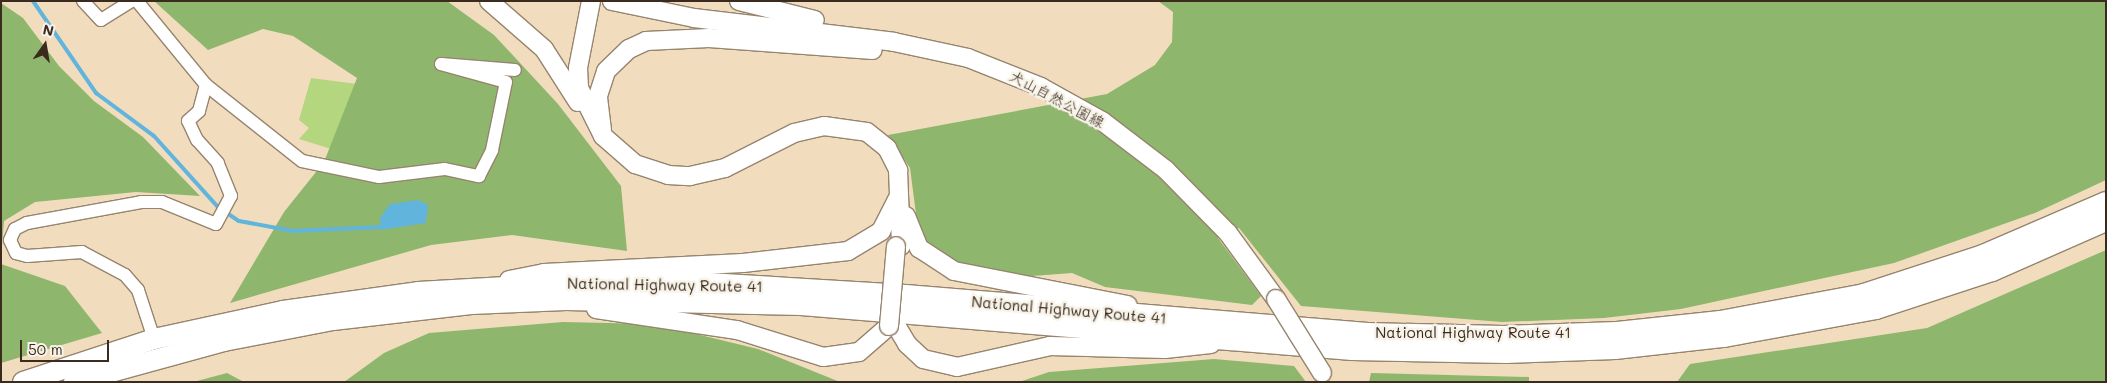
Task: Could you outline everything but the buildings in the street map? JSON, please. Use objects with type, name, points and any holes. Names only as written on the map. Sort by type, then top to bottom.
[{"type":"highway","name":"National Highway Route 41","points":[[23,382],[154,339],[283,311],[471,296],[708,284],[906,295],[1212,323],[1503,336],[1617,332],[1720,321],[1864,294],[1983,255],[2106,202]]},
{"type":"highway","name":"National Highway Route 41","points":[[74,382],[224,342],[333,320],[471,296],[671,299],[801,304],[1231,342],[1506,354],[1616,349],[1724,336],[1876,309],[1992,271],[2106,220]]},
{"type":"main road","points":[[488,1],[544,49],[603,136],[635,164],[668,175],[690,176],[725,168],[794,133],[845,126],[867,132],[887,148],[919,248],[954,271],[1212,323]]},
{"type":"main road","points":[[591,1],[583,72],[591,118]]},
{"type":"main road","points":[[589,24],[597,1]]},
{"type":"main road","name":"犬山自然公園線","points":[[612,1],[694,18],[884,41],[968,58],[1041,87],[1134,144],[1228,233],[1276,298],[1325,378]]},
{"type":"main road","points":[[739,1],[781,14],[887,31],[968,58]]},
{"type":"main road","points":[[603,136],[598,96],[606,71],[629,48],[646,41],[665,37],[772,42],[968,58]]},
{"type":"main road","points":[[471,296],[667,317],[737,330],[823,357],[859,352],[891,324],[901,191]]},
{"type":"main road","points":[[471,296],[544,273],[743,263],[848,251],[881,231],[901,191]]},
{"type":"main road","points":[[891,324],[907,344],[923,359],[957,367],[1050,346],[1165,349],[1231,342]]},
{"type":"street","points":[[83,1],[100,20],[131,1]]},
{"type":"street","points":[[137,1],[206,85],[302,161],[379,177],[445,169],[479,176],[492,150],[506,82],[441,64],[515,70]]},
{"type":"street","points":[[154,339],[138,290],[125,275],[82,252],[27,256],[16,253],[10,240],[15,229],[141,202],[162,202],[216,224],[231,196],[218,163],[196,140],[188,122],[198,111],[206,85]]},
{"type":"green space","points":[[154,1],[447,1],[494,35],[558,104],[621,186],[627,251],[512,235],[431,245],[230,303],[284,212],[324,162],[357,78],[293,36],[263,29],[208,50]]},
{"type":"green space","points":[[1158,1],[2106,1],[2106,180],[2035,213],[1894,263],[1681,309],[1604,318],[1502,322],[1301,306],[1239,228],[1218,238],[1261,296],[1252,305],[1105,287],[1072,273],[1005,278],[936,255],[918,229],[910,168],[888,135],[1107,94],[1155,65],[1172,42],[1173,12]]},
{"type":"green space","points":[[1,3],[23,18],[59,66],[94,101],[143,137],[200,196],[136,192],[35,202],[4,221],[1,258]]},
{"type":"green space","points":[[311,78],[365,85],[341,152],[299,139],[309,128],[299,120]]},
{"type":"green space","points":[[2106,250],[2106,382],[1677,382],[1690,364],[1927,328]]},
{"type":"green space","points":[[1,264],[65,286],[102,333],[1,363]]},
{"type":"green space","points":[[563,322],[655,324],[758,349],[840,382],[344,382],[384,353],[429,333]]},
{"type":"green space","points":[[1214,359],[1294,366],[1306,382],[1019,382],[1049,372]]},
{"type":"green space","points":[[227,373],[244,382],[193,382]]},
{"type":"green space","points":[[1371,373],[1529,377],[1529,382],[1369,382]]},
{"type":"water","points":[[418,200],[428,205],[426,223],[381,230],[380,218],[390,204]]},
{"type":"waterway","points":[[33,1],[96,93],[154,136],[218,207],[239,221],[293,231],[380,227]]}]
